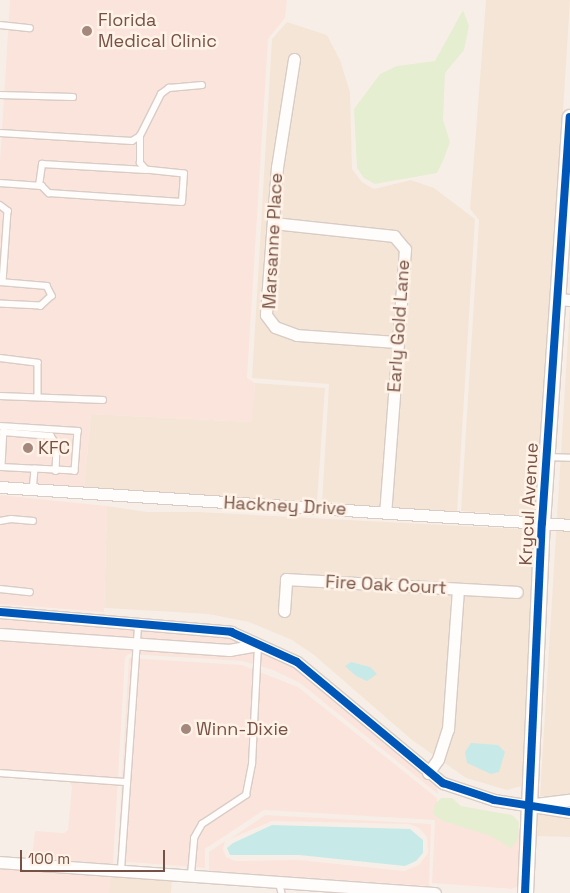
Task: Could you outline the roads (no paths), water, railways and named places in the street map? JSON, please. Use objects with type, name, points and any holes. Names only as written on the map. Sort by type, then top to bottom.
[{"type":"street","name":"Marsanne Place","points":[[294,59],[277,166],[266,314],[275,327],[297,335],[398,342]]},
{"type":"street","name":"Krycul Avenue","points":[[525,893],[542,523],[547,457],[564,300],[570,117]]},
{"type":"street","name":"Early Gold Lane","points":[[273,223],[394,236],[405,249],[385,512]]},
{"type":"street","name":"Hackney Drive","points":[[0,487],[125,498],[385,512],[570,525]]},
{"type":"street","name":"Fire Oak Court","points":[[284,611],[286,579],[517,592]]},
{"type":"street","points":[[428,773],[438,759],[448,730],[458,589]]},
{"type":"street","points":[[0,612],[231,632],[297,662],[316,676],[428,773],[460,791],[570,812]]},
{"type":"street","points":[[0,634],[229,650],[258,645]]},
{"type":"street","points":[[530,805],[570,800]]},
{"type":"street","points":[[0,862],[191,875],[281,887],[435,893]]},
{"type":"lane","points":[[0,25],[30,28]]},
{"type":"lane","points":[[146,170],[140,163],[140,136],[161,94],[169,88],[202,85]]},
{"type":"lane","points":[[0,95],[73,97]]},
{"type":"lane","points":[[0,133],[124,142],[140,136]]},
{"type":"lane","points":[[0,183],[39,186],[48,193],[182,202],[184,174],[42,164],[39,186]]},
{"type":"lane","points":[[0,205],[8,211],[2,255],[2,282],[47,286],[52,296],[41,306],[0,304]]},
{"type":"lane","points":[[0,225],[7,225]]},
{"type":"lane","points":[[0,358],[38,363],[38,397]]},
{"type":"lane","points":[[0,396],[103,400]]},
{"type":"lane","points":[[2,428],[77,430],[75,471],[2,467],[2,428]]},
{"type":"lane","points":[[2,428],[50,436],[57,445],[56,471]]},
{"type":"lane","points":[[547,457],[570,458]]},
{"type":"lane","points":[[33,490],[35,469]]},
{"type":"lane","points":[[0,521],[3,519],[33,521]]},
{"type":"lane","points":[[0,589],[30,592]]},
{"type":"lane","points":[[121,870],[138,624]]},
{"type":"lane","points":[[191,875],[194,838],[202,824],[246,795],[252,764],[258,645]]},
{"type":"lane","points":[[0,773],[126,782]]},
{"type":"water","points":[[351,662],[370,667],[377,674],[367,681],[356,676],[345,666]]},
{"type":"water","points":[[471,743],[498,745],[505,752],[499,772],[491,774],[467,763],[465,752]]},
{"type":"water","points":[[272,825],[410,829],[423,840],[423,853],[416,861],[405,866],[299,855],[230,855],[227,848],[233,843]]},
{"type":"place","name":"Florida Medical Clinic","points":[[87,31]]},
{"type":"place","name":"KFC","points":[[28,448]]},
{"type":"place","name":"Winn-Dixie","points":[[186,729]]}]
